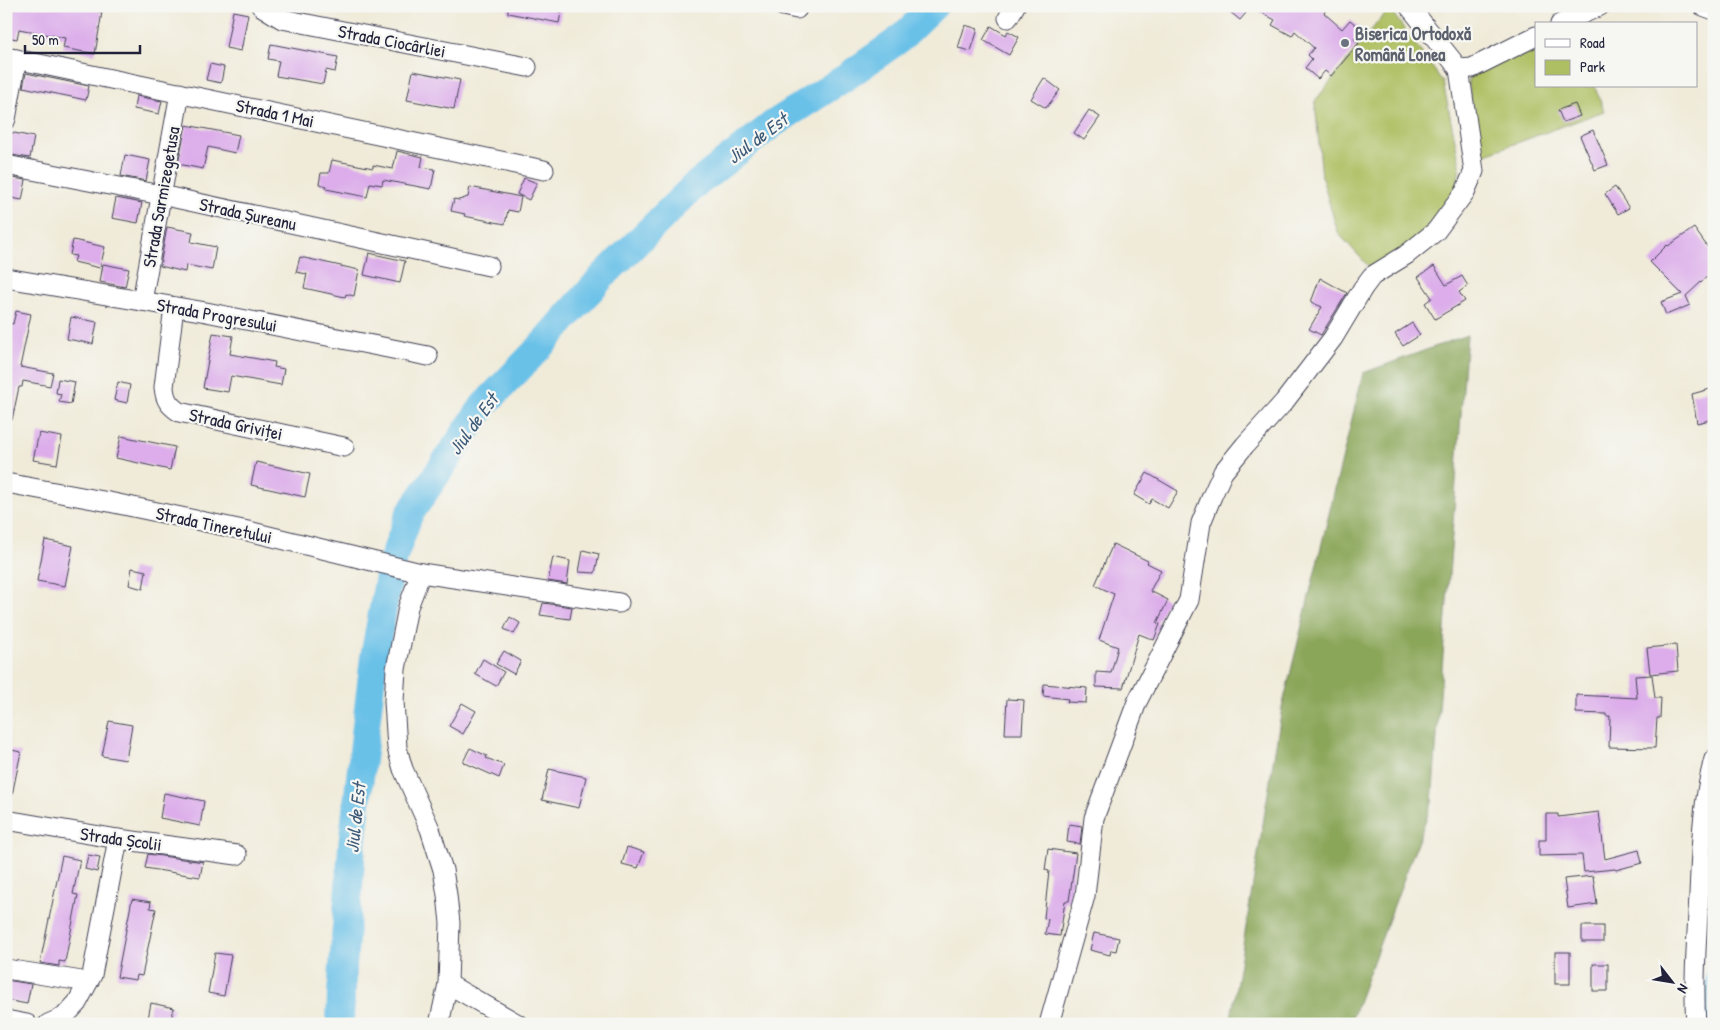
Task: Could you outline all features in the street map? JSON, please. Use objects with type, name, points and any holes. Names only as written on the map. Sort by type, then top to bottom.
[{"type":"street","name":"Strada Ciocârliei","points":[[261,6],[282,20],[527,68]]},
{"type":"street","points":[[1049,1024],[1086,896],[1094,818],[1137,702],[1189,600],[1201,523],[1223,472],[1284,402],[1327,346],[1372,276],[1406,255],[1436,231],[1466,192],[1474,170],[1460,70],[1409,6]]},
{"type":"street","points":[[1564,22],[1600,6]]},
{"type":"street","points":[[1703,6],[1714,8]]},
{"type":"street","points":[[1460,70],[1472,68],[1535,36]]},
{"type":"street","points":[[6,119],[12,58]]},
{"type":"street","name":"Strada 1 Mai","points":[[12,58],[544,170]]},
{"type":"street","name":"Strada Sarmizegetusa","points":[[142,301],[180,93]]},
{"type":"street","name":"Strada Șureanu","points":[[6,165],[161,195],[489,266]]},
{"type":"street","name":"Strada Progresului","points":[[6,278],[142,301],[428,356]]},
{"type":"street","name":"Strada Griviței","points":[[174,307],[164,387],[165,398],[170,405],[179,412],[344,447]]},
{"type":"street","name":"Strada Tineretului","points":[[6,483],[230,527],[416,572],[618,603]]},
{"type":"street","points":[[416,572],[398,659],[394,702],[397,748],[403,769],[430,829],[443,870],[450,923],[448,984],[440,1024]]},
{"type":"street","points":[[1696,1024],[1694,991],[1702,829],[1709,776],[1714,759]]},
{"type":"street","name":"Strada Școlii","points":[[6,820],[118,839],[237,855]]},
{"type":"street","points":[[48,1024],[64,1017],[77,1003],[92,975],[118,839]]},
{"type":"street","points":[[6,969],[88,982]]},
{"type":"street","points":[[448,984],[497,1010],[518,1024]]},
{"type":"street","points":[[6,1020],[27,1024]]},
{"type":"green space","points":[[1389,8],[1443,82],[1460,165],[1457,187],[1435,225],[1373,271],[1338,233],[1322,178],[1315,101]]},
{"type":"green space","points":[[1535,40],[1535,88],[1596,88],[1604,111],[1481,156],[1468,81],[1472,73]]},
{"type":"green space","points":[[1467,335],[1432,803],[1350,1024],[1230,1024],[1282,708],[1363,373]]},
{"type":"building","points":[[6,6],[72,6],[102,12],[95,54],[63,48],[65,38],[19,29],[17,39],[6,37]]},
{"type":"building","points":[[508,6],[562,7],[559,23],[508,13]]},
{"type":"building","points":[[1223,6],[1328,6],[1324,13],[1342,29],[1350,20],[1362,30],[1354,39],[1359,43],[1331,76],[1325,71],[1318,79],[1305,68],[1312,59],[1308,55],[1314,48],[1295,31],[1292,36],[1272,25],[1275,20],[1251,7],[1240,20]]},
{"type":"building","points":[[233,11],[248,14],[241,51],[226,48]]},
{"type":"building","points":[[965,25],[978,29],[971,51],[958,48]]},
{"type":"building","points":[[991,26],[1006,35],[1008,31],[1019,37],[1009,55],[983,40]]},
{"type":"building","points":[[271,44],[338,57],[335,72],[326,70],[323,84],[276,76],[279,61],[268,59]]},
{"type":"building","points":[[210,64],[224,67],[221,83],[206,80]]},
{"type":"building","points":[[413,71],[460,80],[454,109],[407,100]]},
{"type":"building","points":[[26,73],[89,86],[86,100],[23,87]]},
{"type":"building","points":[[1044,78],[1060,90],[1046,108],[1031,99]]},
{"type":"building","points":[[136,96],[162,101],[159,114],[134,109]]},
{"type":"building","points":[[1575,104],[1580,116],[1563,122],[1558,110]]},
{"type":"building","points":[[1089,110],[1100,117],[1084,140],[1074,133]]},
{"type":"building","points":[[186,125],[239,135],[235,153],[208,147],[203,169],[178,164]]},
{"type":"building","points":[[1593,130],[1608,165],[1595,170],[1580,136]]},
{"type":"building","points":[[9,132],[34,137],[30,158],[6,154]]},
{"type":"building","points":[[397,151],[423,157],[421,167],[435,169],[431,189],[383,180],[382,185],[370,183],[367,197],[326,189],[327,186],[319,184],[321,173],[329,173],[332,160],[373,168],[373,165],[393,169]]},
{"type":"building","points":[[125,155],[150,160],[146,181],[121,176]]},
{"type":"building","points":[[6,177],[26,180],[22,200],[6,197]]},
{"type":"building","points":[[524,178],[537,183],[529,200],[517,194]]},
{"type":"building","points":[[470,187],[521,197],[518,212],[508,210],[505,224],[464,216],[465,214],[451,211],[454,199],[459,200],[468,197]]},
{"type":"building","points":[[1615,187],[1629,208],[1618,214],[1605,194]]},
{"type":"building","points":[[116,198],[142,203],[138,223],[112,218]]},
{"type":"building","points":[[167,227],[193,232],[191,242],[216,247],[212,270],[186,265],[185,272],[160,266]]},
{"type":"building","points":[[1694,228],[1714,256],[1714,270],[1686,296],[1690,305],[1666,315],[1661,302],[1682,294],[1650,262],[1667,245]]},
{"type":"building","points":[[73,240],[105,247],[100,268],[74,262],[76,256],[70,255]]},
{"type":"building","points":[[369,253],[405,261],[400,283],[364,275]]},
{"type":"building","points":[[300,257],[359,270],[354,296],[346,294],[345,297],[304,288],[307,274],[296,272]]},
{"type":"building","points":[[103,264],[129,269],[125,287],[100,282]]},
{"type":"building","points":[[1434,266],[1446,285],[1462,276],[1468,286],[1459,292],[1465,301],[1435,319],[1425,303],[1432,298],[1418,277]]},
{"type":"building","points":[[1320,278],[1347,293],[1321,335],[1309,329],[1322,307],[1311,302]]},
{"type":"building","points":[[16,311],[31,314],[20,367],[53,373],[50,386],[23,381],[22,387],[19,387],[12,420],[6,420],[6,323],[13,324]]},
{"type":"building","points":[[71,317],[97,322],[93,344],[67,339]]},
{"type":"building","points":[[1412,323],[1420,335],[1403,346],[1395,334]]},
{"type":"building","points":[[213,333],[233,336],[230,354],[275,362],[274,367],[284,369],[281,385],[231,376],[228,392],[203,388]]},
{"type":"building","points":[[58,379],[75,382],[71,404],[59,402],[61,394],[56,393]]},
{"type":"building","points":[[118,382],[130,385],[127,403],[114,400]]},
{"type":"building","points":[[1714,388],[1714,419],[1697,423],[1692,394]]},
{"type":"building","points":[[39,433],[62,437],[57,464],[33,460]]},
{"type":"building","points":[[121,436],[175,447],[170,470],[116,458]]},
{"type":"building","points":[[256,462],[310,474],[305,497],[251,485]]},
{"type":"building","points":[[1147,473],[1178,491],[1168,508],[1152,499],[1149,504],[1134,495]]},
{"type":"building","points":[[45,540],[73,546],[65,586],[37,581]]},
{"type":"building","points":[[1113,544],[1148,561],[1147,563],[1161,570],[1150,591],[1168,600],[1157,623],[1160,624],[1154,640],[1139,634],[1123,688],[1096,687],[1096,672],[1111,673],[1118,647],[1099,640],[1114,594],[1095,585]]},
{"type":"building","points":[[583,550],[599,554],[595,573],[579,572]]},
{"type":"building","points":[[553,557],[570,561],[567,584],[548,581]]},
{"type":"building","points":[[132,568],[146,571],[143,589],[129,585]]},
{"type":"building","points":[[543,603],[572,607],[570,619],[540,615]]},
{"type":"building","points":[[510,617],[520,623],[514,634],[504,629]]},
{"type":"building","points":[[1676,645],[1678,671],[1650,674],[1647,648]]},
{"type":"building","points":[[504,651],[521,661],[514,674],[496,664]]},
{"type":"building","points":[[483,659],[504,672],[496,686],[475,674]]},
{"type":"building","points":[[1652,675],[1655,698],[1661,698],[1660,718],[1657,718],[1655,748],[1609,747],[1610,716],[1606,716],[1606,714],[1576,713],[1576,695],[1637,698],[1635,676]]},
{"type":"building","points":[[1044,684],[1087,688],[1086,703],[1067,702],[1068,699],[1043,696]]},
{"type":"building","points":[[1007,699],[1024,700],[1022,734],[1005,734]]},
{"type":"building","points":[[462,703],[476,711],[463,734],[449,726]]},
{"type":"building","points":[[109,721],[132,725],[126,760],[102,756]]},
{"type":"building","points":[[470,748],[487,756],[486,758],[504,765],[499,778],[463,762]]},
{"type":"building","points":[[6,749],[21,752],[12,795],[6,795]]},
{"type":"building","points":[[549,769],[586,777],[579,808],[542,800]]},
{"type":"building","points":[[164,793],[204,801],[200,826],[160,818]]},
{"type":"building","points":[[1599,812],[1605,859],[1639,850],[1642,863],[1616,870],[1584,872],[1582,855],[1539,856],[1539,840],[1546,840],[1546,814],[1558,814],[1558,817]]},
{"type":"building","points":[[1069,824],[1082,826],[1080,844],[1067,842]]},
{"type":"building","points":[[627,847],[644,852],[638,868],[622,864]]},
{"type":"building","points":[[1048,849],[1076,853],[1069,901],[1065,901],[1060,936],[1045,934],[1048,919],[1044,918],[1049,871],[1045,870]]},
{"type":"building","points":[[148,854],[203,862],[200,877],[145,868]]},
{"type":"building","points":[[88,855],[100,857],[97,872],[85,869]]},
{"type":"building","points":[[62,856],[80,860],[73,894],[78,895],[65,962],[59,961],[59,966],[40,963]]},
{"type":"building","points":[[1593,876],[1597,904],[1568,908],[1564,879]]},
{"type":"building","points":[[132,899],[151,902],[150,908],[156,909],[142,976],[137,975],[136,980],[117,977]]},
{"type":"building","points":[[1582,926],[1603,926],[1603,942],[1582,942]]},
{"type":"building","points":[[1094,933],[1119,938],[1116,951],[1111,950],[1110,955],[1090,950]]},
{"type":"building","points":[[1555,952],[1570,952],[1570,984],[1555,984]]},
{"type":"building","points":[[215,953],[231,955],[224,996],[208,993]]},
{"type":"building","points":[[1593,964],[1608,964],[1608,991],[1593,991]]},
{"type":"building","points":[[6,980],[31,984],[27,1004],[6,1000]]},
{"type":"building","points":[[151,1003],[174,1008],[170,1024],[147,1024]]},
{"type":"waterway","name":"Jiul de Est","points":[[340,1024],[352,846],[374,657],[391,565],[409,515],[484,405],[540,347],[603,276],[694,186],[773,124],[846,77],[900,39],[934,6]]},
{"type":"waterway","points":[[1708,1024],[1706,1010],[1714,886]]},
{"type":"place","name":"Biserica Ortodoxă Română Lonea","points":[[1345,43]]}]
